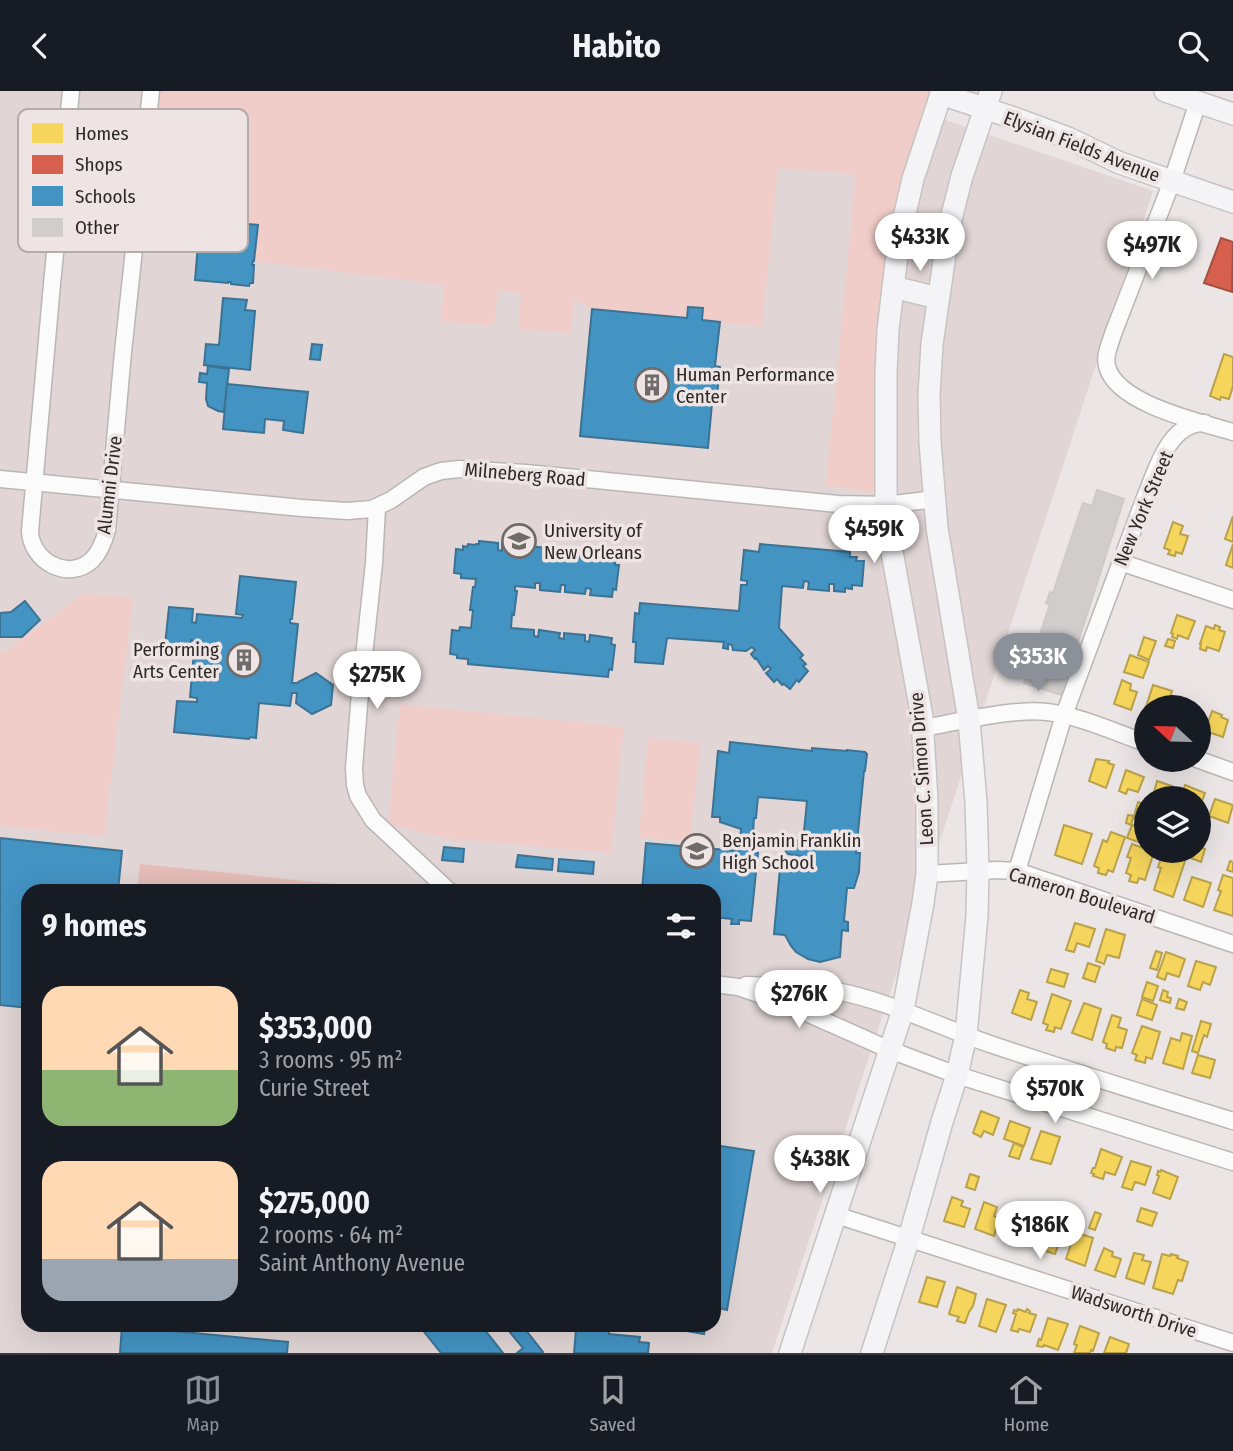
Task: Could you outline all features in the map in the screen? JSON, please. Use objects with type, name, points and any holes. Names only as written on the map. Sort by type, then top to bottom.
[{"type":"main road","points":[[1166,91],[1233,114]]},
{"type":"main road","name":"Elysian Fields Avenue","points":[[938,92],[988,100],[1120,163],[1233,202]]},
{"type":"main road","name":"Leon C. Simon Drive","points":[[790,1353],[903,1010],[926,874],[927,801],[923,728],[886,505],[886,372],[888,331],[903,222],[938,92]]},
{"type":"main road","points":[[872,1353],[909,1238],[957,1075],[966,1035],[977,916],[976,802],[970,720],[937,528],[929,395],[937,299],[948,227],[988,100]]},
{"type":"main road","points":[[893,288],[937,299]]},
{"type":"street","name":"Alumni Drive","points":[[69,109],[71,91]]},
{"type":"street","name":"Alumni Drive","points":[[149,109],[151,91]]},
{"type":"street","points":[[1198,102],[1172,181],[1113,334],[1106,364],[1118,383],[1146,403],[1233,432]]},
{"type":"street","name":"Alumni Drive","points":[[55,252],[30,540],[37,554],[43,559],[66,569],[74,569],[90,562],[100,549],[107,530],[134,252]]},
{"type":"street","name":"New York Street","points":[[1017,871],[1064,715],[1158,466],[1173,439],[1185,427],[1205,423]]},
{"type":"street","name":"Milneberg Road","points":[[0,479],[347,511],[377,507],[424,477],[459,468],[827,503],[886,505],[935,499]]},
{"type":"street","points":[[377,507],[354,768],[355,785],[358,796],[373,820],[442,884]]},
{"type":"street","points":[[1120,562],[1233,600]]},
{"type":"street","points":[[923,728],[1026,712],[1047,712],[1064,715],[1134,739]]},
{"type":"street","points":[[1211,764],[1233,772]]},
{"type":"street","name":"Cameron Boulevard","points":[[926,874],[1017,871],[1233,944]]},
{"type":"street","points":[[721,984],[796,985],[833,990],[903,1010],[966,1035],[1233,1122]]},
{"type":"street","points":[[721,985],[782,1002],[890,1050],[957,1075],[1233,1162]]},
{"type":"street","name":"Wadsworth Drive","points":[[836,1215],[1233,1343]]},
{"type":"shaded area","name":"University of New Orleans","points":[[0,91],[861,91],[1153,191],[772,1353],[0,1353]]},
{"type":"shaded area","points":[[151,91],[991,91],[985,109],[941,95],[903,222],[886,492],[874,493],[826,485],[856,174],[778,168],[762,327],[702,320],[703,308],[688,307],[687,318],[592,309],[574,298],[571,333],[519,329],[521,293],[498,290],[494,326],[441,321],[444,285],[254,261],[257,225],[248,224],[248,109],[149,109]]},
{"type":"shaded area","points":[[84,593],[133,598],[104,836],[0,826],[0,651],[6,651]]},
{"type":"shaded area","points":[[400,704],[624,727],[611,853],[445,838],[388,824]]},
{"type":"shaded area","points":[[648,738],[700,743],[690,842],[639,837]]},
{"type":"shaded area","points":[[140,864],[336,884],[138,884]]},
{"type":"building: Homes","points":[[1224,354],[1233,357],[1233,386],[1229,399],[1221,397],[1220,400],[1210,396]]},
{"type":"building: Homes","points":[[1233,516],[1233,542],[1225,539]]},
{"type":"building: Homes","points":[[1173,522],[1183,526],[1180,534],[1188,536],[1182,554],[1176,552],[1175,556],[1168,554],[1170,550],[1164,548]]},
{"type":"building: Homes","points":[[1233,544],[1233,568],[1226,565]]},
{"type":"building: Homes","points":[[1177,615],[1195,621],[1188,639],[1178,635],[1177,639],[1172,637]]},
{"type":"building: Homes","points":[[1215,625],[1225,632],[1219,651],[1207,647],[1206,651],[1200,649],[1206,626],[1214,629]]},
{"type":"building: Homes","points":[[1144,637],[1156,641],[1149,660],[1138,655]]},
{"type":"building: Homes","points":[[1168,639],[1175,641],[1173,648],[1165,646]]},
{"type":"building: Homes","points":[[1130,655],[1149,662],[1143,678],[1124,672]]},
{"type":"building: Homes","points":[[1122,680],[1131,684],[1130,690],[1137,692],[1131,710],[1114,704]]},
{"type":"building: Homes","points":[[1153,685],[1172,691],[1171,695],[1150,695]]},
{"type":"building: Homes","points":[[1212,711],[1228,720],[1223,737],[1211,733]]},
{"type":"building: Homes","points":[[1096,759],[1109,761],[1108,763],[1114,765],[1106,788],[1089,781]]},
{"type":"building: Homes","points":[[1126,770],[1144,777],[1140,786],[1134,786],[1134,791],[1128,789],[1126,794],[1119,791]]},
{"type":"building: Homes","points":[[1157,781],[1172,786],[1156,786]]},
{"type":"building: Homes","points":[[1215,799],[1233,805],[1228,823],[1211,817]]},
{"type":"building: Homes","points":[[1128,815],[1134,816],[1131,825],[1126,823]]},
{"type":"building: Homes","points":[[1064,825],[1092,834],[1082,864],[1055,855]]},
{"type":"building: Homes","points":[[1132,825],[1134,826],[1134,840],[1127,838]]},
{"type":"building: Homes","points":[[1111,832],[1125,837],[1113,872],[1108,870],[1106,875],[1098,873],[1099,868],[1094,866],[1103,840],[1107,842]]},
{"type":"building: Homes","points":[[1132,844],[1134,863],[1150,863],[1145,880],[1139,878],[1137,883],[1129,881],[1131,875],[1126,873],[1131,858],[1127,857]]},
{"type":"building: Homes","points":[[1230,861],[1233,862],[1233,872],[1227,870]]},
{"type":"building: Homes","points":[[1159,863],[1184,863],[1173,897],[1154,890],[1161,868],[1158,867]]},
{"type":"building: Homes","points":[[1223,875],[1233,878],[1233,916],[1214,910]]},
{"type":"building: Homes","points":[[1192,877],[1211,883],[1203,907],[1184,900]]},
{"type":"building: Homes","points":[[1075,923],[1095,929],[1089,947],[1077,943],[1074,952],[1066,950]]},
{"type":"building: Homes","points":[[1106,929],[1125,935],[1119,958],[1107,955],[1104,964],[1096,961]]},
{"type":"building: Homes","points":[[1156,951],[1162,953],[1157,970],[1150,968]]},
{"type":"building: Homes","points":[[1166,952],[1185,959],[1179,977],[1167,973],[1165,980],[1157,977]]},
{"type":"building: Homes","points":[[1196,961],[1216,967],[1210,985],[1203,982],[1200,990],[1188,986]]},
{"type":"building: Homes","points":[[1088,963],[1100,967],[1095,982],[1083,978]]},
{"type":"building: Homes","points":[[1051,969],[1068,974],[1064,987],[1047,982]]},
{"type":"building: Homes","points":[[1147,982],[1158,986],[1153,1001],[1142,997]]},
{"type":"building: Homes","points":[[1020,990],[1029,993],[1027,999],[1037,1002],[1031,1020],[1012,1013]]},
{"type":"building: Homes","points":[[1163,990],[1168,992],[1170,1003],[1160,1000]]},
{"type":"building: Homes","points":[[1052,994],[1071,1001],[1061,1029],[1055,1027],[1054,1032],[1046,1030],[1048,1025],[1043,1023]]},
{"type":"building: Homes","points":[[1142,999],[1157,1005],[1152,1020],[1137,1015]]},
{"type":"building: Homes","points":[[1179,999],[1187,1002],[1184,1010],[1176,1008]]},
{"type":"building: Homes","points":[[1084,1003],[1101,1009],[1092,1040],[1072,1033]]},
{"type":"building: Homes","points":[[1112,1015],[1121,1018],[1118,1027],[1127,1030],[1122,1048],[1116,1047],[1115,1051],[1106,1048],[1107,1044],[1103,1042]]},
{"type":"building: Homes","points":[[1201,1021],[1211,1024],[1198,1053],[1192,1051]]},
{"type":"building: Homes","points":[[1142,1026],[1160,1032],[1152,1059],[1146,1057],[1145,1063],[1135,1060],[1137,1055],[1132,1053]]},
{"type":"building: Homes","points":[[1182,1033],[1192,1036],[1183,1069],[1163,1063],[1171,1038],[1180,1041]]},
{"type":"building: Homes","points":[[1198,1055],[1215,1060],[1210,1078],[1192,1073]]},
{"type":"building: Homes","points":[[981,1111],[999,1118],[993,1135],[984,1131],[981,1137],[973,1133]]},
{"type":"building: Homes","points":[[1010,1121],[1030,1128],[1024,1146],[1004,1139]]},
{"type":"building: Homes","points":[[1041,1131],[1060,1137],[1051,1164],[1031,1159]]},
{"type":"building: Homes","points":[[1014,1143],[1023,1147],[1019,1159],[1009,1156]]},
{"type":"building: Homes","points":[[1101,1149],[1122,1157],[1115,1175],[1105,1172],[1103,1179],[1091,1173]]},
{"type":"building: Homes","points":[[1131,1161],[1151,1167],[1145,1185],[1135,1182],[1132,1190],[1122,1187]]},
{"type":"building: Homes","points":[[1158,1171],[1178,1177],[1170,1199],[1153,1193]]},
{"type":"building: Homes","points":[[970,1174],[979,1177],[975,1190],[966,1187]]},
{"type":"building: Homes","points":[[952,1197],[963,1201],[961,1206],[970,1209],[964,1227],[944,1221]]},
{"type":"building: Homes","points":[[984,1202],[997,1207],[994,1216],[999,1218],[994,1236],[975,1229]]},
{"type":"building: Homes","points":[[1141,1208],[1157,1213],[1152,1226],[1137,1221]]},
{"type":"building: Homes","points":[[1095,1212],[1101,1214],[1095,1230],[1089,1228]]},
{"type":"building: Homes","points":[[1011,1221],[1031,1227],[1025,1245],[1006,1238]]},
{"type":"building: Homes","points":[[1042,1230],[1061,1237],[1055,1254],[1036,1248]]},
{"type":"building: Homes","points":[[1068,1230],[1093,1238],[1085,1266],[1066,1259],[1071,1244],[1064,1241]]},
{"type":"building: Homes","points":[[1104,1248],[1113,1252],[1112,1256],[1121,1259],[1115,1277],[1095,1270]]},
{"type":"building: Homes","points":[[1134,1253],[1144,1255],[1142,1260],[1151,1262],[1144,1284],[1126,1278]]},
{"type":"building: Homes","points":[[1162,1254],[1178,1256],[1177,1258],[1188,1262],[1182,1281],[1178,1280],[1173,1294],[1153,1288]]},
{"type":"building: Homes","points":[[927,1277],[945,1282],[937,1307],[919,1302]]},
{"type":"building: Homes","points":[[957,1287],[976,1294],[965,1323],[957,1321],[959,1317],[949,1314]]},
{"type":"building: Homes","points":[[987,1299],[1006,1305],[996,1332],[979,1326]]},
{"type":"building: Homes","points":[[1027,1309],[1029,1313],[1036,1315],[1030,1332],[1011,1330],[1016,1314],[1013,1313],[1014,1310],[1026,1312]]},
{"type":"building: Homes","points":[[1048,1318],[1068,1324],[1058,1350],[1044,1345],[1037,1346]]},
{"type":"building: Homes","points":[[1080,1326],[1099,1333],[1090,1353],[1074,1353]]},
{"type":"building: Homes","points":[[1110,1337],[1129,1344],[1126,1353],[1104,1353]]},
{"type":"building: Shops","points":[[1221,238],[1233,242],[1232,292],[1204,283]]},
{"type":"building: Schools","points":[[248,224],[258,225],[252,265],[253,283],[249,286],[195,280],[197,252],[248,252]]},
{"type":"building: Schools","points":[[223,298],[247,300],[245,310],[255,311],[250,370],[204,365],[206,344],[219,345]]},
{"type":"building: Schools","name":"Human Performance Center","points":[[688,307],[703,308],[702,320],[720,322],[715,366],[720,367],[716,404],[712,403],[708,448],[580,436],[592,309],[687,318]]},
{"type":"building: Schools","points":[[312,344],[322,345],[320,360],[310,359]]},
{"type":"building: Schools","points":[[208,366],[229,369],[224,412],[208,406],[207,383],[199,382],[200,373],[207,374]]},
{"type":"building: Schools","points":[[227,384],[308,392],[303,433],[283,430],[284,421],[265,419],[264,433],[223,429]]},
{"type":"building: Schools","points":[[479,541],[498,543],[498,550],[502,551],[502,544],[523,546],[522,555],[527,556],[528,546],[548,548],[548,555],[552,556],[553,549],[574,550],[573,558],[578,559],[579,551],[603,556],[603,553],[616,555],[615,565],[619,565],[616,590],[613,589],[612,597],[590,595],[591,589],[586,588],[585,594],[565,592],[565,585],[561,585],[560,592],[540,590],[540,583],[535,583],[535,588],[515,586],[517,591],[511,628],[534,630],[534,636],[538,637],[539,630],[560,633],[559,638],[564,639],[564,633],[585,635],[585,641],[589,642],[590,635],[612,638],[611,644],[615,645],[612,670],[609,669],[608,677],[468,664],[468,659],[450,654],[452,630],[459,631],[460,627],[471,628],[473,610],[470,610],[476,579],[461,578],[461,574],[454,573],[456,549],[463,550],[463,546],[479,544]]},
{"type":"building: Schools","points":[[760,544],[850,552],[850,557],[857,557],[856,561],[864,561],[862,586],[852,585],[852,589],[845,588],[845,592],[834,591],[834,584],[829,584],[829,591],[808,589],[809,582],[804,581],[803,588],[782,586],[779,628],[803,655],[800,658],[808,671],[799,682],[797,680],[790,689],[777,679],[774,682],[766,673],[771,669],[768,666],[764,670],[751,654],[755,650],[752,647],[746,651],[733,650],[732,645],[728,644],[728,649],[723,648],[724,642],[667,638],[663,664],[635,662],[635,613],[639,614],[640,603],[739,611],[741,585],[747,585],[747,581],[741,580],[744,550],[759,552]]},
{"type":"building: Schools","name":"Performing Arts Center","points":[[240,576],[296,582],[290,619],[290,623],[298,624],[292,683],[298,683],[316,673],[333,685],[331,705],[312,714],[296,703],[297,693],[292,693],[290,706],[259,703],[256,738],[174,732],[177,701],[197,702],[197,698],[190,697],[195,641],[191,640],[190,647],[165,645],[169,607],[193,609],[192,622],[196,623],[197,614],[242,618],[243,615],[236,614]]},
{"type":"building: Schools","points":[[25,601],[40,620],[22,637],[0,637],[0,613],[11,612]]},
{"type":"building: Schools","name":"Benjamin Franklin High School","points":[[730,742],[812,751],[812,748],[847,750],[867,754],[856,853],[860,853],[859,872],[854,888],[847,888],[844,921],[848,922],[848,931],[842,930],[840,957],[820,962],[808,959],[796,952],[785,935],[774,934],[780,868],[800,870],[801,856],[788,854],[785,846],[789,840],[803,841],[807,801],[758,797],[748,853],[758,853],[751,921],[739,920],[739,924],[731,924],[732,919],[721,918],[721,884],[643,884],[646,843],[739,851],[741,829],[720,822],[720,817],[712,817],[718,751],[729,753]]},
{"type":"building: Schools","points":[[0,838],[122,851],[119,884],[21,884],[21,1007],[0,1005]]},
{"type":"building: Schools","points":[[444,847],[464,849],[463,862],[442,860]]},
{"type":"building: Schools","points":[[518,855],[553,859],[552,870],[516,867]]},
{"type":"building: Schools","points":[[559,859],[594,862],[593,874],[558,871]]},
{"type":"building: Schools","points":[[721,1146],[754,1151],[727,1310],[721,1309]]},
{"type":"building: Schools","points":[[122,1332],[184,1332],[288,1342],[287,1353],[120,1353]]},
{"type":"building: Schools","points":[[424,1332],[486,1332],[503,1353],[441,1353]]},
{"type":"building: Schools","points":[[510,1332],[527,1332],[543,1352],[517,1353],[523,1348]]},
{"type":"building: Schools","points":[[576,1332],[609,1332],[640,1337],[639,1342],[649,1343],[648,1353],[574,1353]]},
{"type":"building: Other","points":[[1097,490],[1124,499],[1061,695],[1024,683],[1050,604],[1046,603],[1050,592],[1053,593],[1083,503],[1092,506]]},
{"type":"place","name":"Human Performance Center","points":[[652,385]]},
{"type":"place","name":"University of New Orleans","points":[[519,541]]},
{"type":"place","name":"Performing Arts Center","points":[[244,660]]},
{"type":"place","name":"Benjamin Franklin High School","points":[[697,851]]}]
